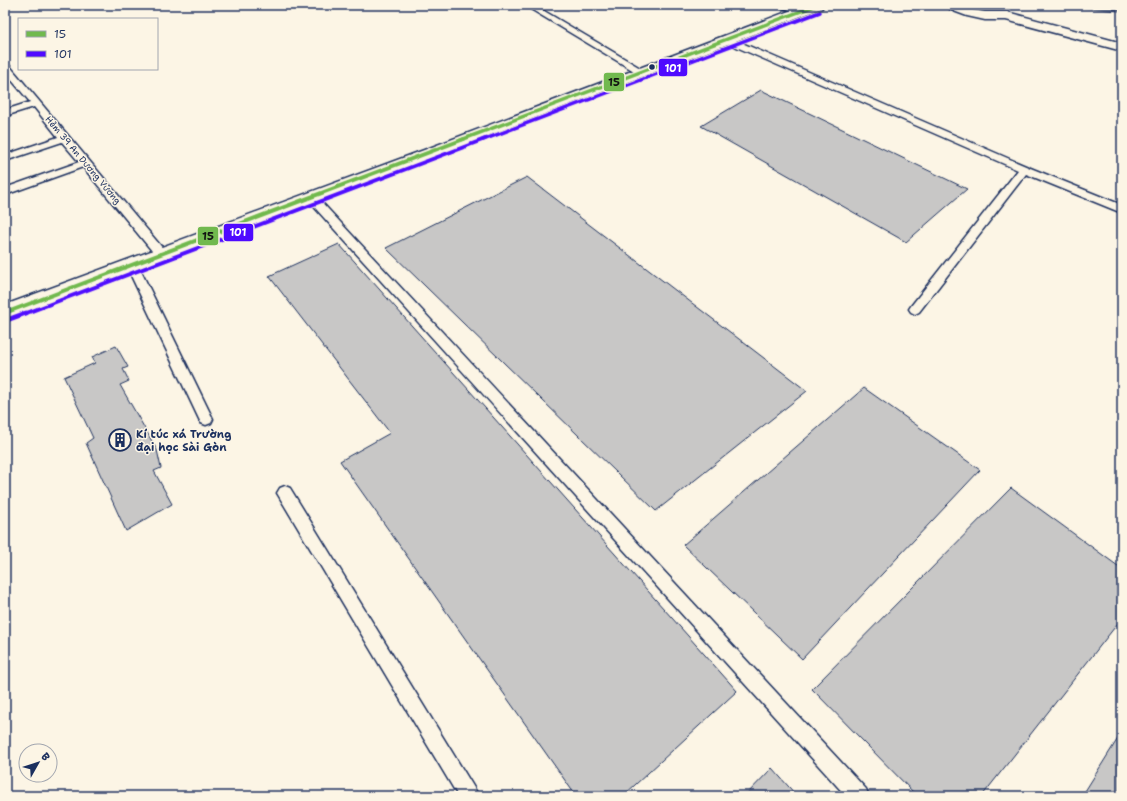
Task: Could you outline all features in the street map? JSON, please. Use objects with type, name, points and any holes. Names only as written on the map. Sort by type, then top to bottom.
[{"type":"main road","points":[[952,5],[961,10],[979,15],[1007,16],[1122,47]]},
{"type":"main road","points":[[5,313],[810,8]]},
{"type":"lane","points":[[528,5],[642,72]]},
{"type":"lane","points":[[783,5],[810,8]]},
{"type":"lane","points":[[728,40],[1024,169],[1122,209]]},
{"type":"lane","name":"Hẻm 39 An Dương Vương","points":[[5,66],[10,79],[36,103],[161,254]]},
{"type":"lane","points":[[5,113],[36,103]]},
{"type":"lane","points":[[5,158],[64,138]]},
{"type":"lane","points":[[5,192],[86,163]]},
{"type":"lane","points":[[915,309],[1024,169]]},
{"type":"lane","points":[[311,197],[859,796]]},
{"type":"lane","points":[[132,265],[206,419]]},
{"type":"lane","points":[[285,493],[470,796]]},
{"type":"building","points":[[761,90],[967,189],[906,242],[701,126]]},
{"type":"building","points":[[527,177],[807,391],[656,511],[386,248]]},
{"type":"building","points":[[339,244],[737,691],[623,796],[576,796],[340,461],[390,433],[269,276]]},
{"type":"building","name":"Kí túc xá Trường đại học Sài Gòn","points":[[116,346],[128,367],[123,369],[129,381],[120,385],[157,450],[161,468],[154,471],[172,504],[126,531],[86,443],[93,438],[64,377],[95,363],[92,357]]},
{"type":"building","points":[[864,388],[980,470],[802,659],[683,545]]},
{"type":"building","points":[[1011,488],[1122,569],[1122,618],[982,796],[917,796],[812,689]]},
{"type":"building","points":[[1122,732],[1122,796],[1082,796]]},
{"type":"building","points":[[772,768],[797,796],[745,796]]},
{"type":"waterway","points":[[1009,5],[1018,7],[1024,5]]},
{"type":"waterway","points":[[1075,5],[1122,10]]},
{"type":"transit line","name":"15","points":[[5,313],[817,5]]},
{"type":"transit line","name":"101","points":[[7,320],[820,12]]},
{"type":"place","name":"Kí túc xá Trường đại học Sài Gòn","points":[[120,440]]}]
